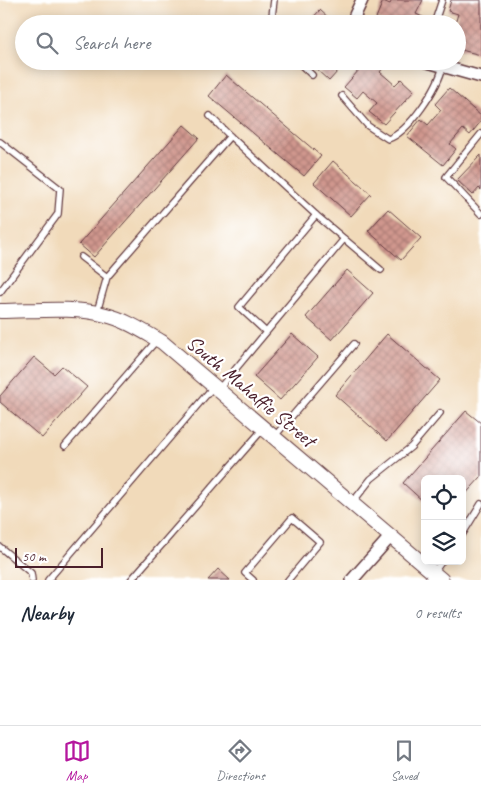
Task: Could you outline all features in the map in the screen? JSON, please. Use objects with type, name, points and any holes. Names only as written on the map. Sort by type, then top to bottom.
[{"type":"street","points":[[355,15],[362,0]]},
{"type":"street","points":[[458,70],[481,77]]},
{"type":"street","name":"South Mahaffie Street","points":[[0,311],[72,310],[97,313],[131,325],[157,340],[391,536],[434,578]]},
{"type":"street","points":[[352,580],[391,536]]},
{"type":"lane","points":[[272,15],[274,0]]},
{"type":"lane","points":[[437,15],[442,0]]},
{"type":"lane","points":[[307,70],[312,75]]},
{"type":"lane","points":[[342,96],[368,126],[388,139],[397,136],[430,97],[446,70]]},
{"type":"lane","points":[[210,116],[316,216],[381,270]]},
{"type":"lane","points":[[481,134],[446,177],[481,214]]},
{"type":"lane","points":[[97,313],[107,277],[230,136]]},
{"type":"lane","points":[[0,142],[60,189],[58,214],[0,292]]},
{"type":"lane","points":[[266,332],[239,307],[316,216]]},
{"type":"lane","points":[[48,580],[266,332],[344,239]]},
{"type":"lane","points":[[81,257],[107,277]]},
{"type":"lane","points":[[65,446],[157,340]]},
{"type":"lane","points":[[131,580],[354,344]]},
{"type":"lane","points":[[352,503],[371,480],[412,447],[440,413]]},
{"type":"lane","points":[[466,528],[481,504]]},
{"type":"lane","points":[[253,580],[245,573],[292,518],[320,542],[288,580]]},
{"type":"lane","points":[[0,547],[31,573],[32,580]]},
{"type":"lane","points":[[434,578],[440,565]]},
{"type":"building","points":[[392,0],[423,0],[416,14],[418,15],[377,15],[383,1],[390,4]]},
{"type":"building","points":[[451,0],[481,0],[481,55],[466,51],[466,15],[458,15],[448,11]]},
{"type":"building","points":[[320,10],[325,15],[315,15]]},
{"type":"building","points":[[317,70],[339,70],[329,81]]},
{"type":"building","points":[[359,70],[382,70],[380,72],[395,85],[401,79],[414,91],[384,124],[369,112],[377,103],[363,91],[357,98],[344,87]]},
{"type":"building","points":[[226,75],[321,156],[304,176],[209,96]]},
{"type":"building","points":[[449,88],[481,116],[481,121],[470,135],[463,129],[450,144],[456,149],[443,165],[407,136],[421,119],[428,125],[441,110],[435,104]]},
{"type":"building","points":[[184,125],[199,138],[94,257],[79,244]]},
{"type":"building","points":[[481,155],[481,190],[479,188],[473,195],[457,180]]},
{"type":"building","points":[[333,161],[371,194],[351,216],[314,183]]},
{"type":"building","points":[[388,209],[421,238],[401,260],[368,231]]},
{"type":"building","points":[[347,270],[373,293],[332,340],[306,317]]},
{"type":"building","points":[[292,334],[318,357],[280,400],[254,377]]},
{"type":"building","points":[[387,334],[440,380],[387,441],[335,395]]},
{"type":"building","points":[[34,357],[54,374],[62,366],[87,387],[42,438],[0,402],[0,396]]},
{"type":"building","points":[[466,411],[481,423],[481,477],[466,494],[466,475],[421,475],[421,499],[403,483]]},
{"type":"building","points":[[218,569],[230,580],[208,580]]}]
